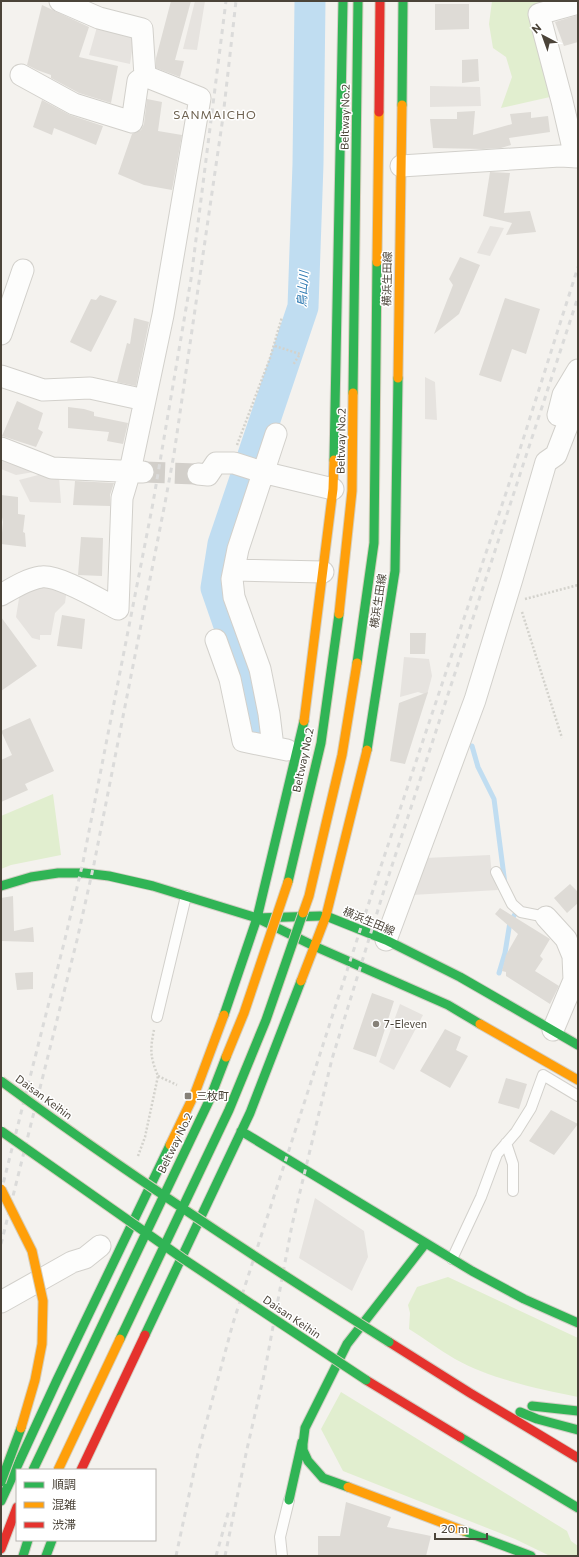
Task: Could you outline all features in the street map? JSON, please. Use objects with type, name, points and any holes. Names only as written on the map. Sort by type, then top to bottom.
[{"type":"main road","points":[[1,1501],[60,1373],[195,1093],[227,1008],[257,918],[306,714],[333,489],[343,1]]},
{"type":"main road","name":"Beltway No.2","points":[[33,1469],[209,1101],[244,1013],[286,890],[321,743],[340,606],[352,491],[358,1]]},
{"type":"main road","points":[[58,1469],[229,1110],[266,1020],[309,896],[342,755],[355,679],[374,543],[380,1]]},
{"type":"main road","name":"横浜生田線","points":[[403,1],[395,571],[366,754],[326,916],[386,940],[460,977],[578,1045]]},
{"type":"main road","points":[[1,886],[31,877],[58,873],[84,873],[109,876],[153,886],[257,918],[314,946],[448,1005],[578,1080]]},
{"type":"main road","points":[[81,1469],[241,1132],[326,916],[257,918]]},
{"type":"main road","name":"Daisan Keihin","points":[[1,1081],[48,1116],[147,1184],[314,1295],[470,1393],[578,1458]]},
{"type":"main road","name":"Daisan Keihin","points":[[1,1131],[124,1218],[366,1380],[578,1508]]},
{"type":"main road","points":[[241,1132],[426,1244],[504,1289],[548,1312],[578,1323]]},
{"type":"main road","points":[[1,1189],[32,1251],[43,1301],[43,1308],[42,1344],[35,1380],[23,1424],[1,1482]]},
{"type":"main road","points":[[289,1500],[305,1428],[347,1344],[426,1244]]},
{"type":"main road","points":[[470,1393],[500,1400]]},
{"type":"main road","points":[[470,1393],[537,1419],[578,1430]]},
{"type":"main road","points":[[515,1403],[578,1411]]},
{"type":"main road","points":[[302,1442],[304,1455],[312,1468],[323,1478],[531,1556]]},
{"type":"main road","points":[[1,1549],[16,1510]]},
{"type":"main road","points":[[23,1556],[28,1541]]},
{"type":"main road","points":[[46,1556],[52,1541]]},
{"type":"street","points":[[60,1],[86,6],[99,18],[142,29],[145,76]]},
{"type":"street","points":[[401,166],[560,156],[577,157],[539,14],[578,3]]},
{"type":"street","points":[[20,75],[74,104],[132,122],[138,81],[145,76]]},
{"type":"street","points":[[1,595],[20,584],[42,576],[65,581],[118,609],[122,498],[137,472],[145,400],[163,314],[200,98],[145,76]]},
{"type":"street","points":[[1,334],[23,270]]},
{"type":"street","points":[[386,940],[475,700],[546,462],[563,395],[578,370]]},
{"type":"street","points":[[1,376],[43,390],[90,388],[145,400]]},
{"type":"street","points":[[546,462],[556,455],[578,398]]},
{"type":"street","points":[[273,747],[269,714],[260,669],[234,597],[232,579],[241,542],[262,472],[276,434]]},
{"type":"street","points":[[1,448],[52,468],[137,472]]},
{"type":"street","points":[[198,474],[208,475],[216,463],[232,463],[262,472],[333,489]]},
{"type":"street","points":[[234,570],[323,572]]},
{"type":"street","points":[[216,640],[230,679],[243,741],[296,752]]},
{"type":"street","points":[[546,917],[566,939],[573,956],[574,980],[553,1030]]},
{"type":"street","points":[[4,1300],[72,1262],[85,1258],[100,1246]]},
{"type":"lane","points":[[496,872],[512,904],[521,912],[546,917]]},
{"type":"lane","points":[[157,1017],[186,896]]},
{"type":"lane","points":[[452,1259],[482,1197],[497,1154],[516,1132],[531,1108],[543,1075],[578,1096]]},
{"type":"lane","points":[[506,1143],[513,1164],[513,1191]]},
{"type":"lane","points":[[282,1556],[280,1537],[289,1500]]},
{"type":"path","points":[[232,463],[270,358],[282,318]]},
{"type":"path","points":[[275,346],[300,354],[294,365]]},
{"type":"path","points":[[512,579],[519,600],[578,585]]},
{"type":"path","points":[[521,607],[562,738]]},
{"type":"path","points":[[157,1017],[150,1048],[154,1067],[158,1076]]},
{"type":"green space","points":[[492,1],[546,1],[531,11],[550,97],[501,108],[512,77],[506,57],[493,48],[489,24]]},
{"type":"green space","points":[[53,794],[61,855],[11,865],[1,869],[1,816]]},
{"type":"green space","points":[[448,1277],[578,1338],[578,1397],[499,1378],[469,1366],[443,1352],[409,1329],[410,1313],[408,1305],[417,1287]]},
{"type":"green space","points":[[341,1392],[567,1531],[571,1541],[578,1546],[578,1556],[550,1556],[515,1539],[343,1471],[321,1429]]},
{"type":"shaded area","points":[[195,1],[205,1],[197,50],[183,49]]},
{"type":"shaded area","points":[[97,27],[134,38],[130,64],[89,55]]},
{"type":"shaded area","points":[[430,86],[480,87],[481,106],[430,107]]},
{"type":"shaded area","points":[[490,226],[504,228],[490,256],[477,253]]},
{"type":"shaded area","points":[[425,377],[435,382],[437,420],[425,419]]},
{"type":"shaded area","points":[[1,454],[34,472],[16,475],[1,469]]},
{"type":"shaded area","points":[[46,473],[59,477],[61,503],[30,502],[19,480]]},
{"type":"shaded area","points":[[38,583],[67,588],[65,603],[55,613],[51,635],[40,635],[40,640],[32,638],[16,617],[20,592]]},
{"type":"shaded area","points":[[404,657],[429,659],[432,676],[427,695],[418,692],[400,697]]},
{"type":"shaded area","points":[[490,855],[492,875],[498,890],[412,895],[425,858]]},
{"type":"shaded area","points":[[400,1004],[423,1015],[394,1070],[379,1062]]},
{"type":"shaded area","points":[[315,1198],[364,1231],[368,1257],[352,1291],[299,1258]]},
{"type":"building","points":[[171,1],[191,1],[175,60],[184,61],[180,77],[156,68],[156,58]]},
{"type":"building","points":[[435,4],[469,4],[469,29],[435,30]]},
{"type":"building","points":[[42,5],[89,27],[79,57],[118,66],[111,103],[79,93],[51,78],[51,75],[27,65]]},
{"type":"building","points":[[578,15],[578,42],[564,46],[555,22]]},
{"type":"building","points":[[478,59],[479,81],[462,83],[462,60]]},
{"type":"building","points":[[147,99],[162,102],[158,131],[182,135],[172,190],[144,185],[118,174],[132,134],[141,130],[144,124]]},
{"type":"building","points":[[42,100],[70,115],[103,126],[96,145],[54,128],[52,135],[33,127]]},
{"type":"building","points":[[475,111],[473,135],[512,124],[510,114],[531,112],[531,118],[548,116],[550,132],[509,138],[511,145],[501,148],[433,148],[430,119],[457,119],[457,112]]},
{"type":"building","points":[[490,172],[510,173],[504,213],[530,211],[536,232],[506,235],[512,223],[483,216]]},
{"type":"building","points":[[460,257],[480,265],[459,314],[434,334],[453,285],[449,279]]},
{"type":"building","points":[[100,295],[117,301],[91,352],[70,342],[91,299],[96,300]]},
{"type":"building","points":[[505,298],[540,309],[526,354],[512,349],[501,382],[479,375]]},
{"type":"building","points":[[134,318],[149,322],[136,386],[117,382],[127,343],[130,344]]},
{"type":"building","points":[[17,401],[43,413],[38,429],[43,432],[36,447],[2,436]]},
{"type":"building","points":[[68,407],[84,409],[94,412],[94,416],[128,423],[123,444],[107,441],[109,432],[68,428]]},
{"type":"building","points":[[75,481],[114,483],[110,495],[110,506],[73,505]]},
{"type":"building","points":[[1,495],[18,497],[18,514],[25,515],[23,532],[25,533],[26,547],[1,544],[3,522],[1,512]]},
{"type":"building","points":[[81,537],[103,538],[102,576],[78,575]]},
{"type":"building","points":[[62,615],[85,619],[82,649],[57,646]]},
{"type":"building","points":[[1,617],[37,666],[1,691]]},
{"type":"building","points":[[410,633],[426,633],[425,654],[410,654]]},
{"type":"building","points":[[428,692],[405,764],[390,761],[399,703]]},
{"type":"building","points":[[30,718],[54,771],[25,784],[28,790],[1,802],[1,760],[12,755],[1,731]]},
{"type":"building","points":[[570,884],[578,892],[578,903],[567,913],[554,898]]},
{"type":"building","points":[[13,896],[14,931],[33,927],[34,942],[1,941],[1,898]]},
{"type":"building","points":[[500,908],[550,939],[540,956],[543,959],[535,971],[559,986],[550,1004],[506,976],[506,972],[502,971],[506,955],[518,934],[495,914]]},
{"type":"building","points":[[33,972],[33,989],[17,990],[15,973]]},
{"type":"building","points":[[372,993],[394,1001],[376,1057],[353,1049]]},
{"type":"building","points":[[445,1029],[461,1037],[456,1050],[468,1056],[450,1088],[420,1071]]},
{"type":"building","points":[[506,1078],[527,1084],[519,1109],[498,1103]]},
{"type":"building","points":[[551,1110],[578,1124],[554,1155],[529,1141]]},
{"type":"building","points":[[346,1502],[391,1517],[387,1527],[431,1536],[426,1556],[318,1556],[318,1536],[340,1536]]},
{"type":"waterway","name":"鳥山川","points":[[256,732],[243,666],[216,588],[223,544],[303,307],[308,164],[310,1]]},
{"type":"waterway","points":[[472,746],[478,767],[494,799],[505,884]]},
{"type":"waterway","points":[[499,973],[505,953],[510,922],[519,908]]},
{"type":"tunnel","points":[[144,472],[198,474]]},
{"type":"railway","points":[[1,1192],[83,862],[153,503],[191,279],[226,1]]},
{"type":"railway","points":[[1,1244],[77,940],[94,864],[165,503],[174,454],[223,117],[236,1]]},
{"type":"railway","points":[[176,1556],[198,1453],[233,1323],[376,881],[507,490],[578,267]]},
{"type":"railway","points":[[225,1556],[264,1375],[292,1225],[332,1059],[385,887],[578,297]]},
{"type":"railway","points":[[216,1556],[229,1510]]},
{"type":"traffic: fast","points":[[334,460],[343,1]]},
{"type":"traffic: fast","points":[[353,393],[358,1]]},
{"type":"traffic: fast","points":[[402,105],[403,1]]},
{"type":"traffic: fast","points":[[357,663],[374,543],[377,262]]},
{"type":"traffic: fast","points":[[367,750],[395,571],[398,378]]},
{"type":"traffic: fast","points":[[288,882],[321,743],[339,614]]},
{"type":"traffic: fast","points":[[224,1015],[257,918],[304,721]]},
{"type":"traffic: fast","points":[[1,886],[31,877],[58,873],[84,873],[109,876],[153,886],[257,918],[320,916]]},
{"type":"traffic: fast","points":[[120,1339],[229,1110],[266,1020],[303,913]]},
{"type":"traffic: fast","points":[[326,916],[386,940],[460,977],[578,1045]]},
{"type":"traffic: fast","points":[[257,918],[314,946],[448,1005],[480,1024]]},
{"type":"traffic: fast","points":[[145,1335],[250,1113],[301,981]]},
{"type":"traffic: fast","points":[[33,1469],[209,1101],[226,1057]]},
{"type":"traffic: fast","points":[[1,1081],[48,1116],[144,1183],[389,1342]]},
{"type":"traffic: fast","points":[[1,1131],[182,1258],[366,1380]]},
{"type":"traffic: fast","points":[[241,1131],[472,1271],[524,1299],[578,1323]]},
{"type":"traffic: fast","points":[[1,1501],[57,1380],[170,1145]]},
{"type":"traffic: fast","points":[[348,1487],[323,1478],[308,1461],[303,1450],[305,1428],[347,1344],[425,1244]]},
{"type":"traffic: fast","points":[[532,1406],[578,1411]]},
{"type":"traffic: fast","points":[[520,1412],[537,1419],[578,1430]]},
{"type":"traffic: fast","points":[[1,1482],[21,1428]]},
{"type":"traffic: fast","points":[[460,1437],[578,1508]]},
{"type":"traffic: fast","points":[[289,1500],[302,1442]]},
{"type":"traffic: fast","points":[[464,1531],[531,1556]]},
{"type":"traffic: fast","points":[[23,1556],[28,1541]]},
{"type":"traffic: fast","points":[[46,1556],[52,1541]]},
{"type":"traffic: slow","points":[[398,378],[402,105]]},
{"type":"traffic: slow","points":[[377,262],[379,112]]},
{"type":"traffic: slow","points":[[339,614],[352,491],[353,393]]},
{"type":"traffic: slow","points":[[304,721],[333,489],[334,460]]},
{"type":"traffic: slow","points":[[303,913],[309,896],[342,755],[357,663]]},
{"type":"traffic: slow","points":[[301,981],[326,916],[367,750]]},
{"type":"traffic: slow","points":[[226,1057],[244,1013],[288,882]]},
{"type":"traffic: slow","points":[[170,1145],[195,1093],[224,1015]]},
{"type":"traffic: slow","points":[[480,1024],[578,1080]]},
{"type":"traffic: slow","points":[[1,1189],[32,1251],[43,1301],[42,1344],[35,1380],[21,1428]]},
{"type":"traffic: slow","points":[[58,1469],[120,1339]]},
{"type":"traffic: slow","points":[[348,1487],[464,1531]]},
{"type":"traffic: jam","points":[[379,112],[380,1]]},
{"type":"traffic: jam","points":[[81,1469],[145,1335]]},
{"type":"traffic: jam","points":[[389,1342],[578,1458]]},
{"type":"traffic: jam","points":[[366,1380],[460,1437]]},
{"type":"traffic: jam","points":[[1,1549],[16,1510]]},
{"type":"place","name":"7-Eleven","points":[[376,1024]]},
{"type":"place","name":"三枚町","points":[[188,1096]]},
{"type":"district","name":"SANMAICHO","points":[[215,115]]}]
